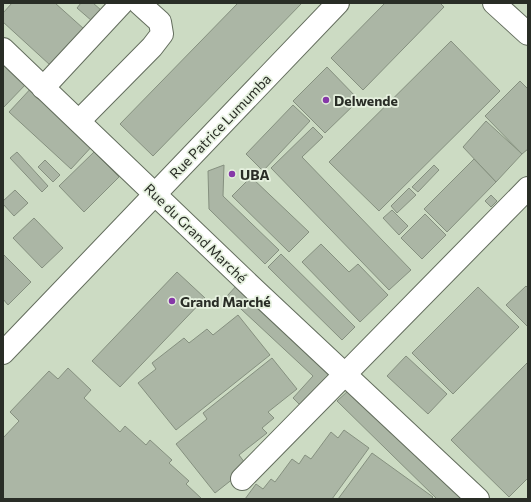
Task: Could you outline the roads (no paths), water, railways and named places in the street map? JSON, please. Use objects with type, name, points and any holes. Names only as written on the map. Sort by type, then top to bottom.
[{"type":"street","points":[[43,88],[122,3]]},
{"type":"street","points":[[79,121],[152,47],[162,34],[160,22],[139,3]]},
{"type":"street","name":"Rue Patrice Lumumba","points":[[3,353],[338,3]]},
{"type":"street","points":[[494,3],[528,34]]},
{"type":"street","name":"Rue du Grand Marché","points":[[3,49],[478,499]]},
{"type":"street","points":[[242,479],[346,375],[528,188]]},
{"type":"place","name":"Delwende","points":[[326,100]]},
{"type":"place","name":"UBA","points":[[232,174]]},
{"type":"place","name":"Grand Marché","points":[[172,301]]}]
